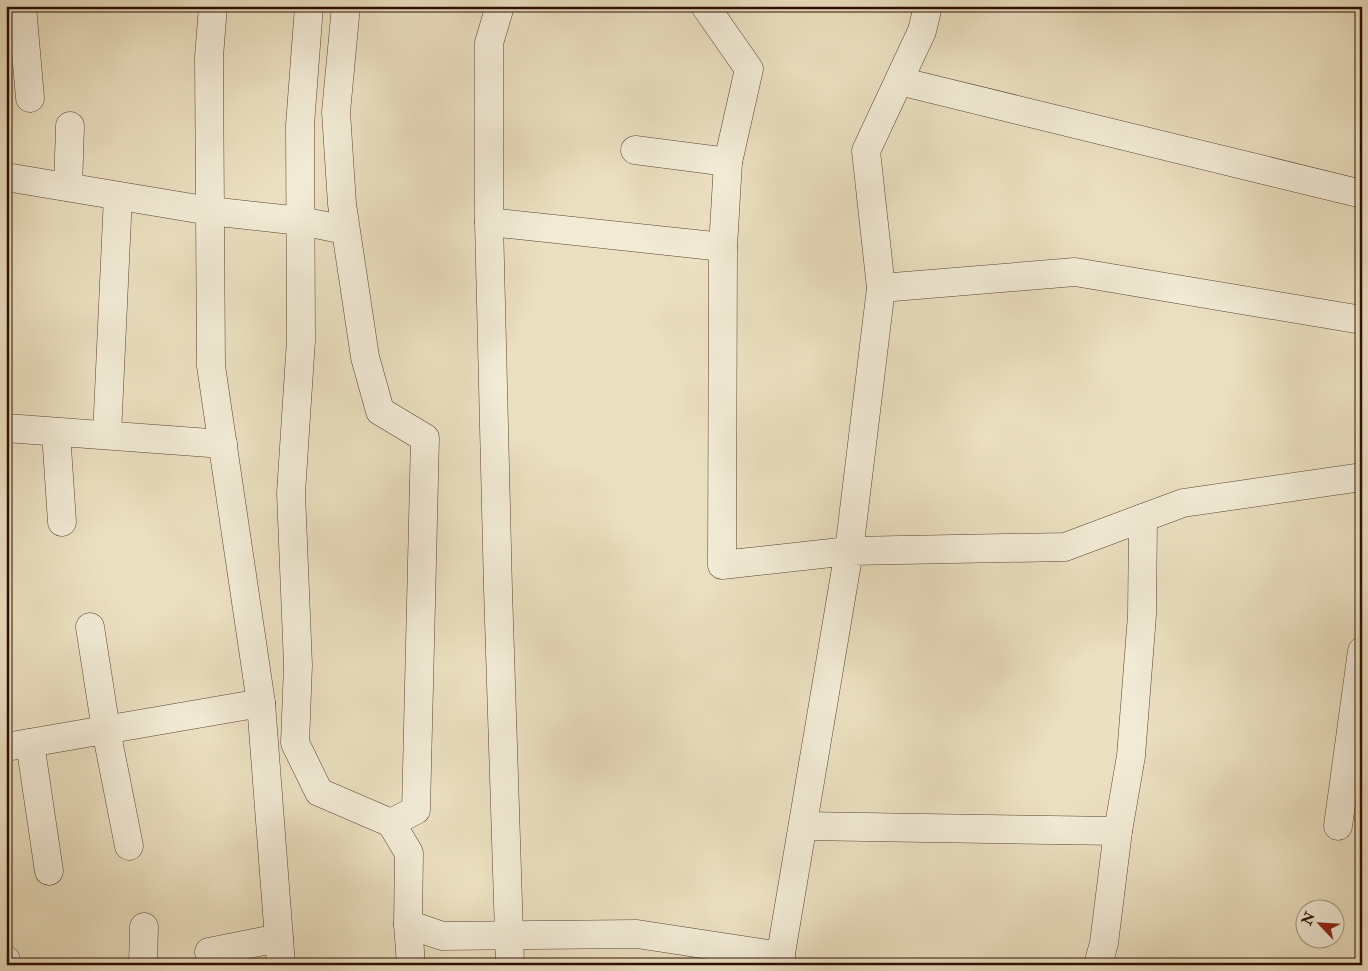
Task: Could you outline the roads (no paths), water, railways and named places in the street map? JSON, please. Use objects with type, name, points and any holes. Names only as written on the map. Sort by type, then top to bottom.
[{"type":"street","points":[[22,6],[30,98]]},
{"type":"street","points":[[209,952],[280,952],[261,703],[211,366],[209,57],[213,6]]},
{"type":"street","points":[[309,6],[300,125],[301,340],[291,493],[298,665],[295,743],[318,792],[391,824],[409,853],[408,924],[411,965]]},
{"type":"street","points":[[346,6],[336,112],[342,204],[365,357],[380,411],[425,438],[416,810],[391,824]]},
{"type":"street","points":[[500,6],[489,43],[489,222],[498,599],[510,965]]},
{"type":"street","points":[[705,6],[749,69],[728,162],[724,247],[722,566],[849,551],[1065,546],[1183,503],[1362,476]]},
{"type":"street","points":[[408,924],[442,936],[637,934],[780,960],[849,551],[881,288],[866,151],[922,31],[928,6]]},
{"type":"street","points":[[899,81],[1362,194]]},
{"type":"street","points":[[68,188],[70,126]]},
{"type":"street","points":[[635,150],[728,162]]},
{"type":"street","points":[[6,177],[210,211],[301,221],[346,230]]},
{"type":"street","points":[[107,435],[118,196]]},
{"type":"street","points":[[489,222],[724,247]]},
{"type":"street","points":[[881,288],[1075,272],[1362,320]]},
{"type":"street","points":[[6,428],[222,444]]},
{"type":"street","points":[[56,432],[62,522]]},
{"type":"street","points":[[1098,965],[1104,943],[1118,830],[1131,756],[1142,615],[1143,518]]},
{"type":"street","points":[[90,627],[106,730],[129,846]]},
{"type":"street","points":[[1338,826],[1362,651]]},
{"type":"street","points":[[50,871],[18,745],[261,703]]},
{"type":"street","points":[[803,826],[1118,830]]},
{"type":"street","points":[[143,965],[144,927]]},
{"type":"street","points":[[6,960],[7,965]]}]
